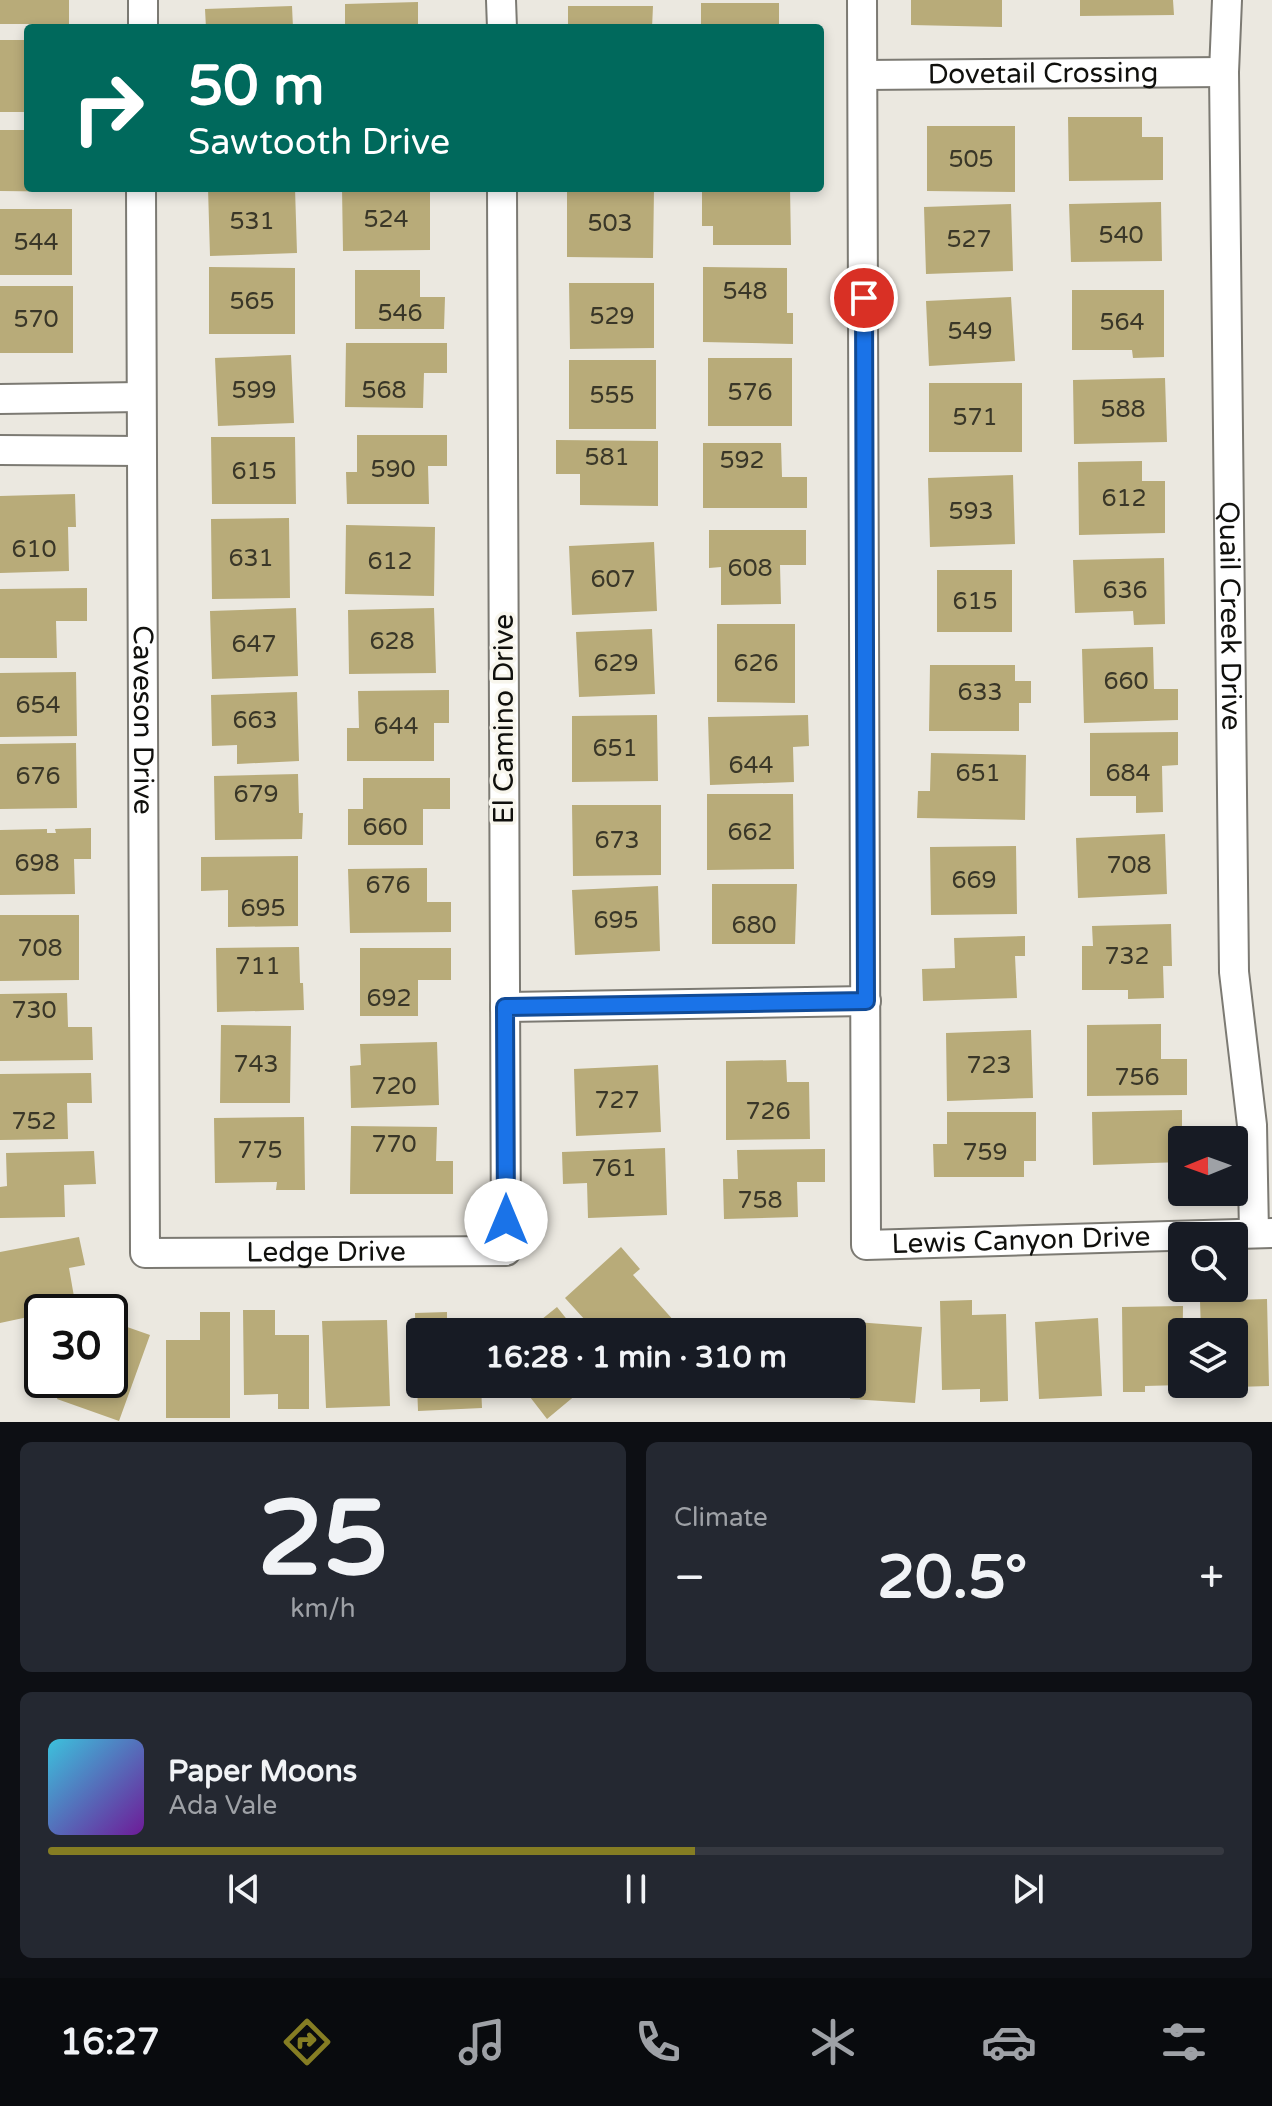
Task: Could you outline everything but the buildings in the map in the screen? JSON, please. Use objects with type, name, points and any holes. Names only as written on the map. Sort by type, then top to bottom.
[{"type":"street","points":[[143,0],[143,24]]},
{"type":"street","points":[[501,0],[502,24]]},
{"type":"street","points":[[505,1007],[866,1001],[862,0]]},
{"type":"street","name":"Quail Creek Drive","points":[[1227,0],[1224,72],[1234,972],[1263,1233]]},
{"type":"street","name":"Dovetail Crossing","points":[[863,75],[1224,72]]},
{"type":"street","name":"Caveson Drive","points":[[141,192],[145,1253]]},
{"type":"street","name":"El Camino Drive","points":[[502,192],[506,1251]]},
{"type":"street","points":[[0,399],[141,397]]},
{"type":"street","points":[[0,450],[140,451]]},
{"type":"street","name":"Lewis Canyon Drive","points":[[866,1001],[866,1245],[1263,1233]]},
{"type":"street","name":"Ledge Drive","points":[[145,1253],[506,1251]]},
{"type":"route","points":[[506,1220],[505,1007],[866,1001],[864,298]]}]
